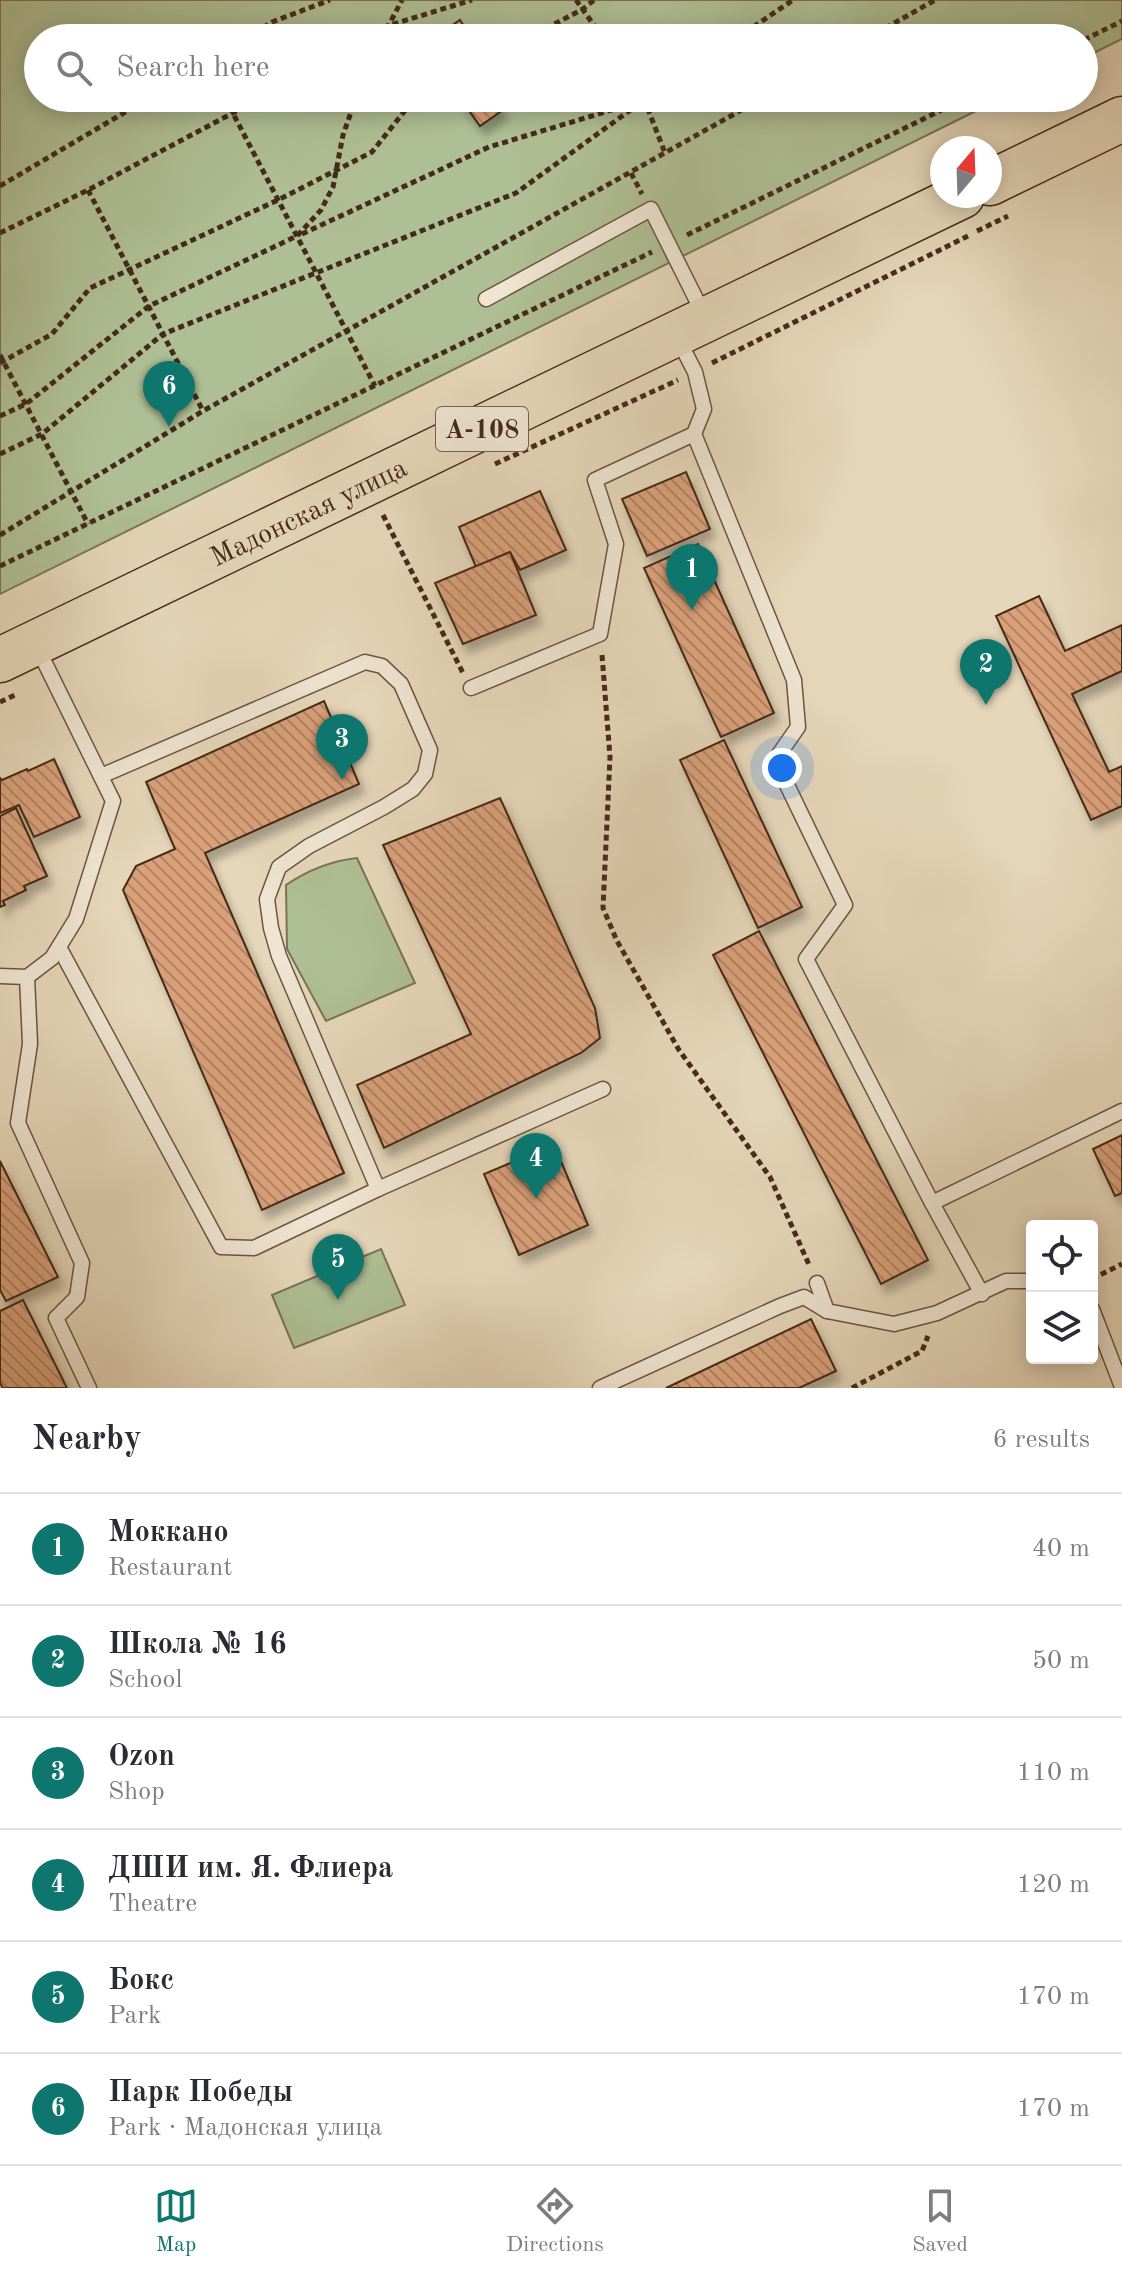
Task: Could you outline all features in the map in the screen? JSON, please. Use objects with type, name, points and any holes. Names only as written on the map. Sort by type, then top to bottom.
[{"type":"highway","points":[[1002,177],[1122,119]]},
{"type":"highway","name":"Мадонская улица","points":[[17,651],[937,208]]},
{"type":"lane","points":[[471,688],[600,634],[616,544],[595,480],[694,434],[704,409],[695,372],[690,326],[651,209],[486,299]]},
{"type":"lane","points":[[694,434],[794,680],[798,727],[775,760],[845,905],[806,959],[982,1294]]},
{"type":"lane","points":[[0,976],[27,977],[52,958],[76,919],[113,801],[101,776],[17,651]]},
{"type":"lane","points":[[101,776],[365,662],[382,666],[401,684],[430,750],[425,774],[413,789],[309,846],[279,867],[267,899],[279,956],[378,1189]]},
{"type":"lane","points":[[59,947],[221,1247],[254,1248],[603,1089]]},
{"type":"lane","points":[[27,977],[30,1044],[18,1123],[82,1263],[77,1297],[56,1318],[89,1388]]},
{"type":"lane","points":[[932,1203],[1122,1111]]},
{"type":"lane","points":[[600,1388],[804,1297],[827,1311],[894,1324],[937,1313],[1006,1281],[1026,1281]]},
{"type":"lane","points":[[817,1283],[827,1311]]},
{"type":"lane","points":[[1098,1325],[1122,1387]]},
{"type":"path","points":[[269,24],[330,0]]},
{"type":"path","points":[[388,24],[402,0]]},
{"type":"path","points":[[394,24],[472,0]]},
{"type":"path","points":[[576,0],[593,24]]},
{"type":"path","points":[[555,24],[594,0]]},
{"type":"path","points":[[758,24],[793,0]]},
{"type":"path","points":[[893,24],[935,0]]},
{"type":"path","points":[[1098,33],[1122,21]]},
{"type":"path","points":[[0,186],[125,112]]},
{"type":"path","points":[[0,233],[236,112]]},
{"type":"path","points":[[297,236],[321,210],[333,187],[343,135],[351,112]]},
{"type":"path","points":[[88,524],[1,360],[52,334],[90,288],[278,200],[372,152],[404,112]]},
{"type":"path","points":[[0,416],[26,404],[149,306],[489,147],[603,112]]},
{"type":"path","points":[[0,454],[42,434],[163,334],[516,193],[627,112]]},
{"type":"path","points":[[650,112],[665,153]]},
{"type":"path","points":[[0,535],[203,411],[346,329],[738,112]]},
{"type":"path","points":[[0,566],[375,386],[233,114]]},
{"type":"path","points":[[88,190],[203,411]]},
{"type":"path","points":[[367,483],[471,688]]},
{"type":"path","points":[[600,634],[610,757],[603,908],[617,941],[679,1050],[770,1177],[817,1283]]},
{"type":"path","points":[[1098,1276],[1122,1264]]},
{"type":"path","points":[[852,1388],[922,1351],[937,1313]]},
{"type":"green space","points":[[0,0],[1122,0],[1122,39],[1098,51],[1098,24],[24,24],[24,112],[974,112],[0,594]]},
{"type":"green space","points":[[357,858],[415,983],[326,1021],[287,949],[286,885],[320,867]]},
{"type":"green space","points":[[381,1249],[405,1305],[294,1348],[272,1295]]},
{"type":"building","points":[[470,112],[500,112],[480,126]]},
{"type":"building","points":[[686,472],[710,529],[647,556],[622,499]]},
{"type":"building","points":[[540,491],[566,550],[520,570],[510,552],[476,567],[459,527]]},
{"type":"building","points":[[698,544],[774,713],[721,737],[644,568]]},
{"type":"building","points":[[510,552],[536,615],[463,644],[435,583]]},
{"type":"building","points":[[1039,596],[1065,651],[1122,625],[1122,671],[1072,694],[1109,772],[1122,766],[1122,806],[1091,820],[996,616]]},
{"type":"building","points":[[324,701],[359,784],[205,853],[344,1173],[262,1210],[123,890],[136,866],[175,849],[146,782]]},
{"type":"building","points":[[724,740],[802,907],[758,928],[680,760]]},
{"type":"building","points":[[54,759],[80,817],[34,837],[19,805],[0,813],[0,778],[2,780],[28,771]]},
{"type":"building","points":[[500,798],[595,1008],[600,1038],[581,1053],[384,1148],[357,1085],[471,1034],[383,845]]},
{"type":"building","points":[[16,808],[47,876],[24,886],[26,890],[3,901],[5,905],[0,907],[0,816]]},
{"type":"building","points":[[759,931],[928,1260],[881,1284],[713,955]]},
{"type":"building","points":[[1122,1135],[1122,1193],[1115,1196],[1093,1149]]},
{"type":"building","points":[[554,1145],[588,1225],[519,1255],[484,1174]]},
{"type":"building","points":[[0,1161],[58,1277],[6,1301],[0,1290]]},
{"type":"building","points":[[23,1300],[67,1388],[3,1388],[0,1383],[0,1311]]},
{"type":"building","points":[[811,1319],[836,1371],[799,1388],[666,1388]]},
{"type":"place","name":"Парк Победы","points":[[169,427]]},
{"type":"place","name":"Моккано","points":[[692,610]]},
{"type":"place","name":"Школа № 16","points":[[986,705]]},
{"type":"place","name":"Ozon","points":[[342,780]]},
{"type":"place","name":"ДШИ им. Я. Флиера","points":[[536,1199]]},
{"type":"place","name":"Бокс","points":[[338,1300]]}]
